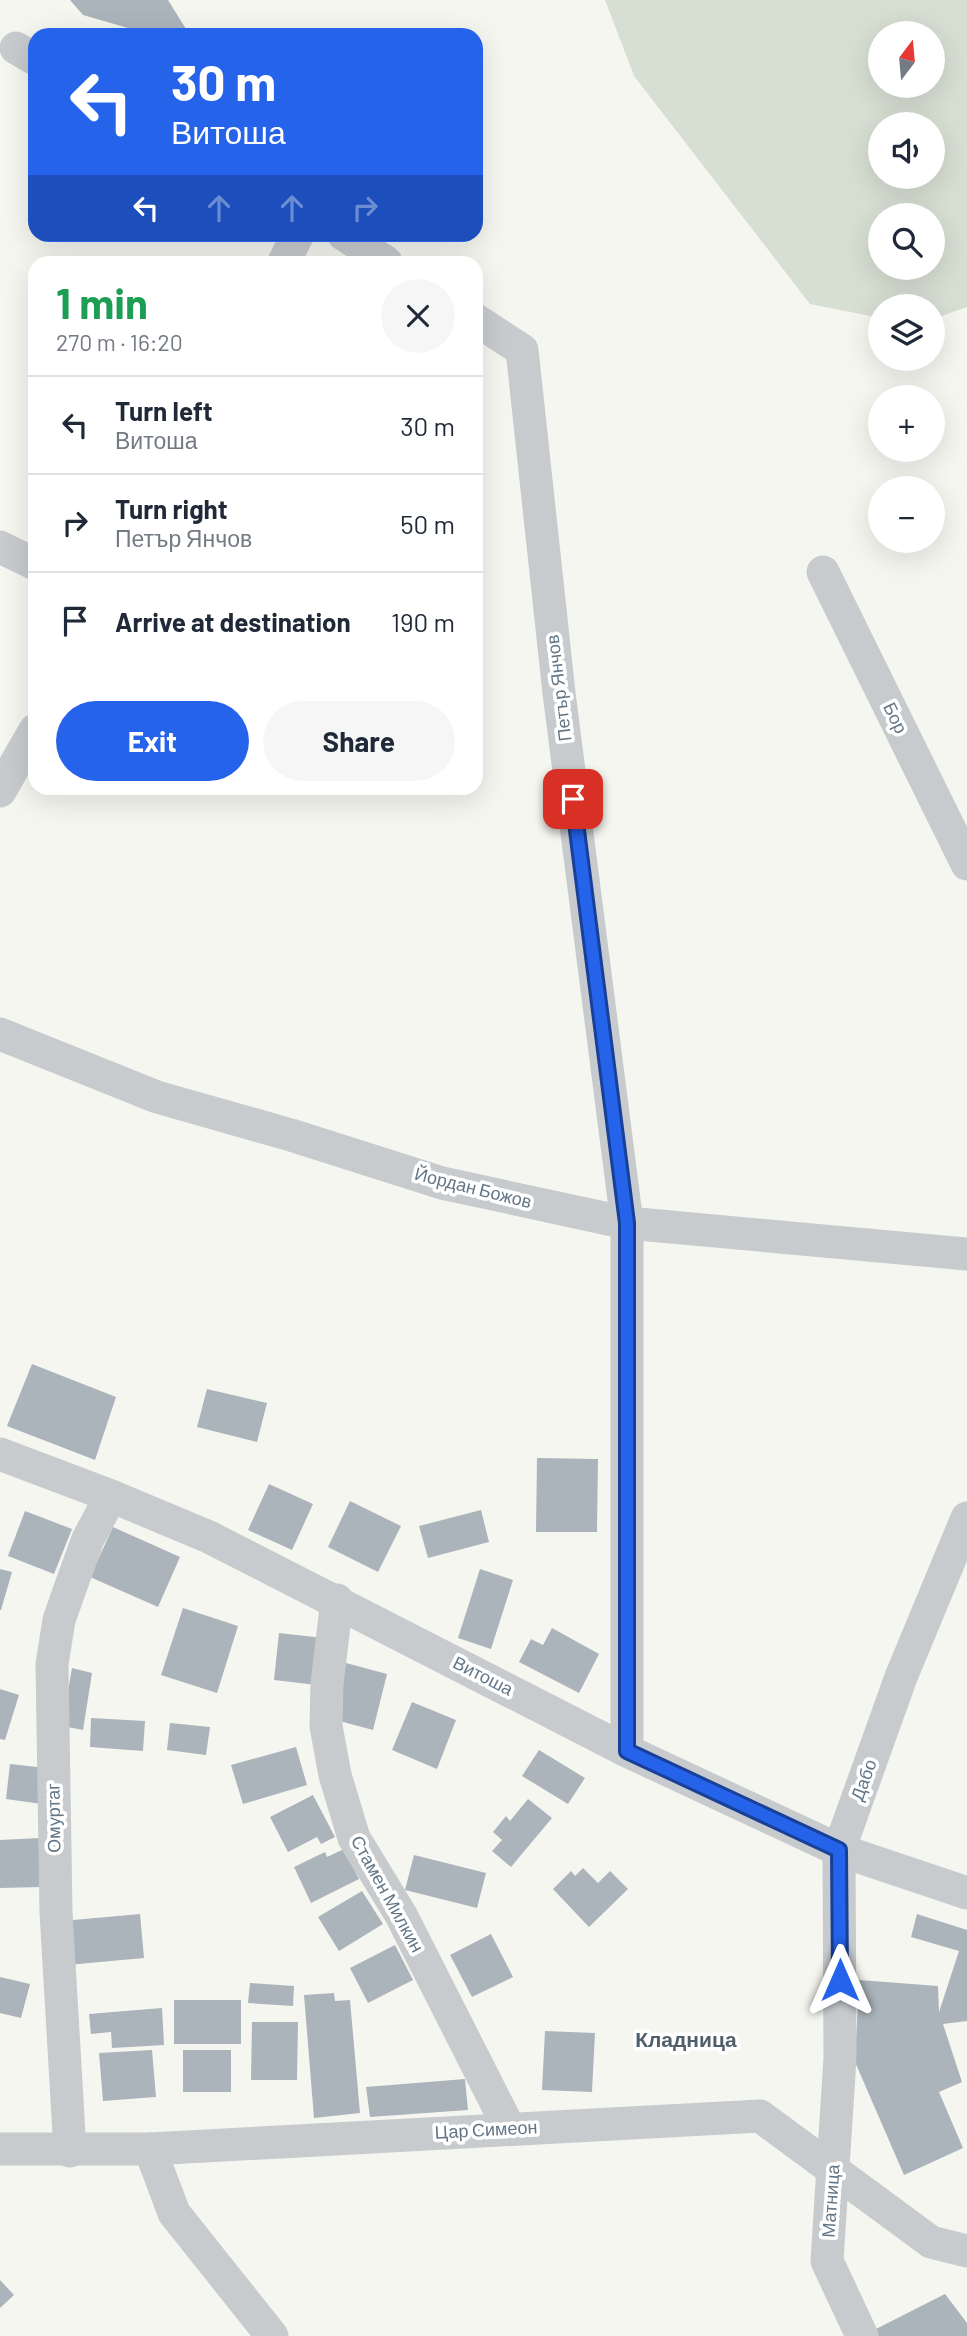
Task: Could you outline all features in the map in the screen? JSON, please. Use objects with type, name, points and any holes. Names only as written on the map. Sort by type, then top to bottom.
[{"type":"street","points":[[355,242],[377,256]]},
{"type":"street","name":"Петър Янчов","points":[[483,324],[522,349],[559,693],[627,1223],[627,1751]]},
{"type":"street","points":[[0,547],[28,561]]},
{"type":"street","name":"Бор","points":[[823,572],[967,864]]},
{"type":"street","points":[[0,791],[28,742]]},
{"type":"street","name":"Йордан Божов","points":[[0,1034],[158,1097],[291,1135],[442,1183],[627,1223],[967,1254]]},
{"type":"street","name":"Витоша","points":[[0,1454],[209,1537],[337,1600],[627,1751],[839,1850],[967,1893]]},
{"type":"street","name":"Омуртаг","points":[[70,2151],[56,1912],[52,1664],[60,1620],[72,1583],[88,1539],[111,1496]]},
{"type":"street","name":"Дабо","points":[[840,2058],[839,1850],[901,1677],[957,1565],[967,1518]]},
{"type":"street","name":"Стамен Милкин","points":[[337,1600],[327,1684],[326,1726],[335,1775],[354,1838],[401,1915],[509,2128]]},
{"type":"street","name":"Матница","points":[[840,2058],[827,2261],[862,2336]]},
{"type":"street","name":"Цар Симеон","points":[[0,2149],[150,2149],[760,2116],[931,2242],[967,2251]]},
{"type":"street","points":[[150,2149],[174,2213],[272,2336]]},
{"type":"shaded area","points":[[605,0],[967,0],[967,307],[945,315],[945,294],[868,294],[868,316],[810,304],[634,76]]},
{"type":"building","points":[[70,0],[168,0],[185,28],[128,28],[83,15]]},
{"type":"building","points":[[32,1364],[116,1397],[95,1460],[7,1426]]},
{"type":"building","points":[[207,1389],[267,1403],[257,1442],[197,1427]]},
{"type":"building","points":[[537,1458],[598,1459],[597,1532],[536,1532]]},
{"type":"building","points":[[269,1484],[313,1504],[292,1550],[248,1530]]},
{"type":"building","points":[[350,1501],[401,1526],[378,1572],[328,1547]]},
{"type":"building","points":[[481,1510],[489,1542],[428,1558],[419,1526]]},
{"type":"building","points":[[25,1511],[72,1529],[54,1574],[8,1556]]},
{"type":"building","points":[[113,1527],[180,1557],[158,1607],[90,1577]]},
{"type":"building","points":[[0,1569],[12,1572],[1,1610],[0,1610]]},
{"type":"building","points":[[480,1569],[513,1580],[491,1649],[458,1638]]},
{"type":"building","points":[[183,1608],[238,1626],[217,1693],[161,1675]]},
{"type":"building","points":[[552,1628],[599,1654],[579,1693],[519,1662],[531,1639],[543,1645]]},
{"type":"building","points":[[279,1633],[323,1638],[317,1685],[274,1680]]},
{"type":"building","points":[[346,1663],[387,1674],[373,1730],[332,1719]]},
{"type":"building","points":[[72,1668],[92,1673],[83,1730],[62,1726]]},
{"type":"building","points":[[0,1689],[19,1695],[5,1740],[0,1739]]},
{"type":"building","points":[[412,1702],[456,1720],[437,1769],[392,1750]]},
{"type":"building","points":[[91,1718],[145,1721],[143,1751],[90,1747]]},
{"type":"building","points":[[170,1723],[210,1727],[206,1755],[167,1750]]},
{"type":"building","points":[[296,1747],[307,1785],[243,1804],[231,1765]]},
{"type":"building","points":[[539,1750],[585,1778],[568,1804],[522,1776]]},
{"type":"building","points":[[10,1764],[46,1768],[42,1804],[6,1799]]},
{"type":"building","points":[[313,1795],[335,1837],[321,1844],[317,1837],[288,1852],[270,1817]]},
{"type":"building","points":[[528,1799],[552,1818],[511,1867],[492,1851],[502,1840],[493,1832],[506,1816],[510,1821]]},
{"type":"building","points":[[39,1838],[41,1887],[0,1888],[0,1840]]},
{"type":"building","points":[[344,1849],[359,1879],[311,1903],[294,1867],[325,1852],[327,1857]]},
{"type":"building","points":[[414,1855],[486,1873],[477,1908],[405,1890]]},
{"type":"building","points":[[583,1868],[598,1883],[610,1871],[628,1889],[589,1927],[553,1889],[571,1871],[575,1876]]},
{"type":"building","points":[[362,1891],[383,1924],[339,1951],[318,1917]]},
{"type":"building","points":[[140,1914],[144,1958],[67,1965],[62,1921]]},
{"type":"building","points":[[917,1914],[967,1930],[967,2021],[943,2024],[962,2082],[939,2092],[963,2148],[904,2175],[855,2062],[859,1980],[938,1986],[939,2012],[959,1951],[911,1937]]},
{"type":"building","points":[[491,1934],[513,1977],[472,1997],[450,1955]]},
{"type":"building","points":[[395,1945],[413,1980],[368,2003],[350,1968]]},
{"type":"building","points":[[0,1977],[30,1984],[21,2018],[0,2013]]},
{"type":"building","points":[[250,1983],[294,1986],[293,2006],[248,2003]]},
{"type":"building","points":[[334,1993],[335,2001],[350,2000],[360,2113],[314,2118],[304,1995]]},
{"type":"building","points":[[174,2000],[241,2000],[241,2044],[174,2044]]},
{"type":"building","points":[[162,2008],[164,2045],[112,2048],[111,2032],[91,2034],[89,2014]]},
{"type":"building","points":[[252,2022],[298,2022],[297,2080],[251,2080]]},
{"type":"building","points":[[545,2031],[595,2033],[592,2092],[542,2090]]},
{"type":"building","points":[[152,2050],[156,2097],[103,2101],[99,2053]]},
{"type":"building","points":[[183,2050],[231,2050],[231,2092],[183,2092]]},
{"type":"building","points":[[465,2079],[468,2110],[370,2117],[366,2087]]},
{"type":"building","points":[[0,2280],[14,2295],[0,2308]]},
{"type":"building","points":[[945,2294],[967,2323],[967,2336],[875,2336],[872,2331]]},
{"type":"district","name":"Кладница","points":[[686,2040]]},
{"type":"route","points":[[573,799],[627,1223],[627,1751],[839,1850],[840,1980]]}]
